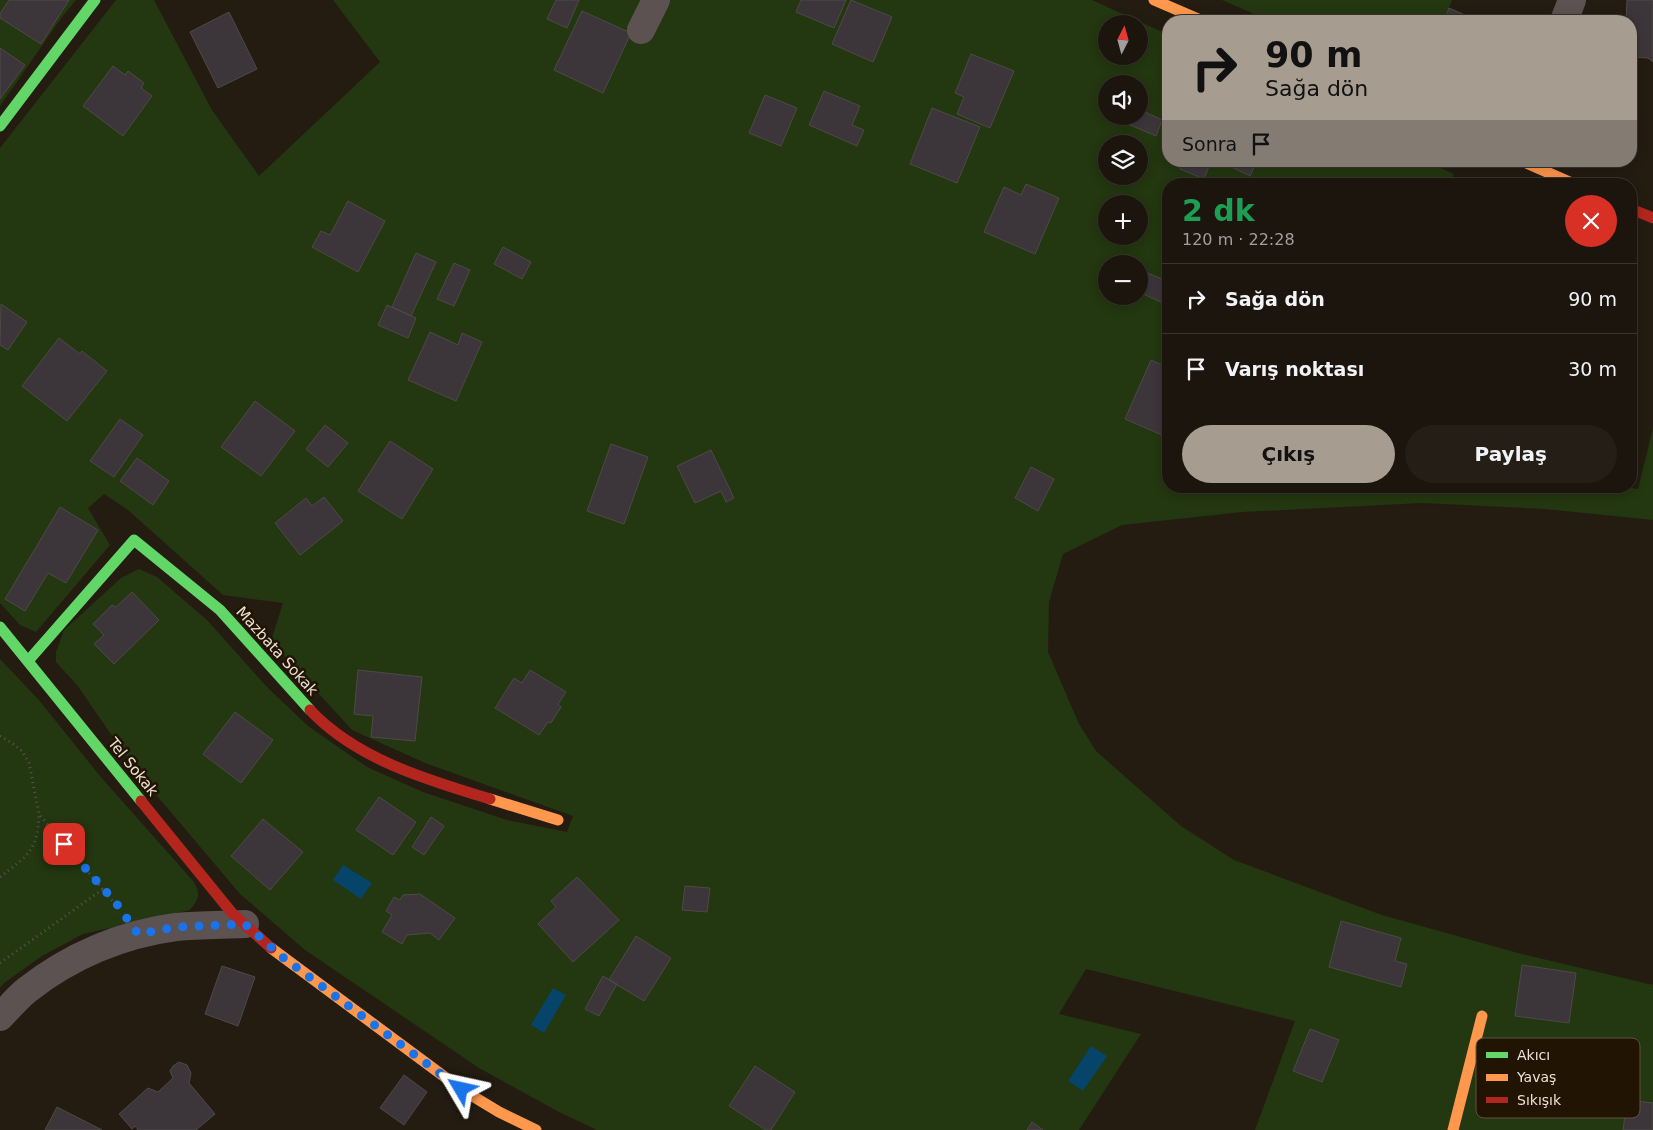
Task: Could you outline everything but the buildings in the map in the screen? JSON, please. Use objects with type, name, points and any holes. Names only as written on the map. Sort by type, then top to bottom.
[{"type":"street","points":[[0,126],[95,0]]},
{"type":"street","points":[[641,30],[656,0]]},
{"type":"street","points":[[1154,0],[1189,15]]},
{"type":"street","points":[[1566,15],[1572,0]]},
{"type":"street","points":[[1536,167],[1560,178]]},
{"type":"street","points":[[1637,211],[1653,218]]},
{"type":"street","name":"Mazbata Sokak","points":[[28,661],[134,540],[220,610],[312,712],[338,734],[374,757],[441,784],[558,820]]},
{"type":"street","name":"Tel Sokak","points":[[0,627],[232,912],[267,945],[461,1089],[497,1121],[536,1130]]},
{"type":"street","points":[[0,1017],[26,991],[57,969],[89,951],[138,934],[177,927],[245,924]]},
{"type":"street","points":[[1477,1038],[1482,1016]]},
{"type":"street","points":[[1454,1130],[1476,1040]]},
{"type":"path","points":[[0,736],[22,752],[29,763],[38,814],[38,832],[35,844],[26,857],[0,877]]},
{"type":"path","points":[[38,814],[116,903],[138,934]]},
{"type":"path","points":[[0,963],[103,889]]},
{"type":"green space","points":[[0,0],[76,0],[0,106]]},
{"type":"green space","points":[[116,0],[154,0],[212,110],[259,176],[380,62],[333,0],[1092,0],[1125,15],[1098,15],[1098,65],[1148,65],[1148,25],[1162,32],[1162,167],[1438,167],[1454,174],[1452,178],[1162,178],[1162,493],[1637,493],[1653,428],[1653,520],[1545,509],[1422,503],[1243,512],[1122,525],[1063,554],[1049,602],[1048,652],[1079,724],[1096,751],[1181,826],[1234,860],[1382,915],[1518,953],[1653,985],[1653,1130],[1255,1130],[1295,1021],[1086,969],[1059,1014],[1141,1034],[1079,1130],[597,1130],[559,1112],[479,1068],[305,950],[240,894],[137,772],[77,685],[56,662],[56,652],[64,630],[121,578],[139,569],[157,577],[207,620],[267,687],[308,726],[367,767],[423,792],[507,820],[567,832],[573,816],[425,763],[352,730],[271,641],[283,603],[223,595],[128,510],[104,494],[88,508],[110,545],[36,632],[20,625],[0,603],[0,148]]},
{"type":"green space","points":[[1222,0],[1452,0],[1446,15],[1256,15]]},
{"type":"green space","points":[[0,659],[38,699],[100,776],[194,882],[198,893],[197,899],[190,910],[83,934],[42,956],[4,983],[0,988]]},
{"type":"water","points":[[343,865],[372,883],[361,899],[333,880]]},
{"type":"water","points":[[553,988],[566,995],[544,1033],[531,1025]]},
{"type":"water","points":[[1091,1046],[1107,1056],[1083,1091],[1068,1081]]},
{"type":"traffic: fast","points":[[0,126],[95,0]]},
{"type":"traffic: fast","points":[[28,661],[134,540],[220,610],[310,710]]},
{"type":"traffic: fast","points":[[0,627],[141,801]]},
{"type":"traffic: slow","points":[[1154,0],[1189,15]]},
{"type":"traffic: slow","points":[[1536,167],[1560,178]]},
{"type":"traffic: slow","points":[[490,799],[558,820]]},
{"type":"traffic: slow","points":[[271,948],[461,1089],[499,1112],[536,1130]]},
{"type":"traffic: slow","points":[[1476,1038],[1482,1016]]},
{"type":"traffic: slow","points":[[1453,1130],[1476,1040]]},
{"type":"traffic: jam","points":[[1637,211],[1653,218]]},
{"type":"traffic: jam","points":[[310,710],[328,727],[371,755],[417,775],[490,799]]},
{"type":"traffic: jam","points":[[141,801],[232,913],[271,948]]},
{"type":"route","points":[[64,844],[116,903],[138,934],[177,927],[245,924],[281,956],[461,1089]]}]
